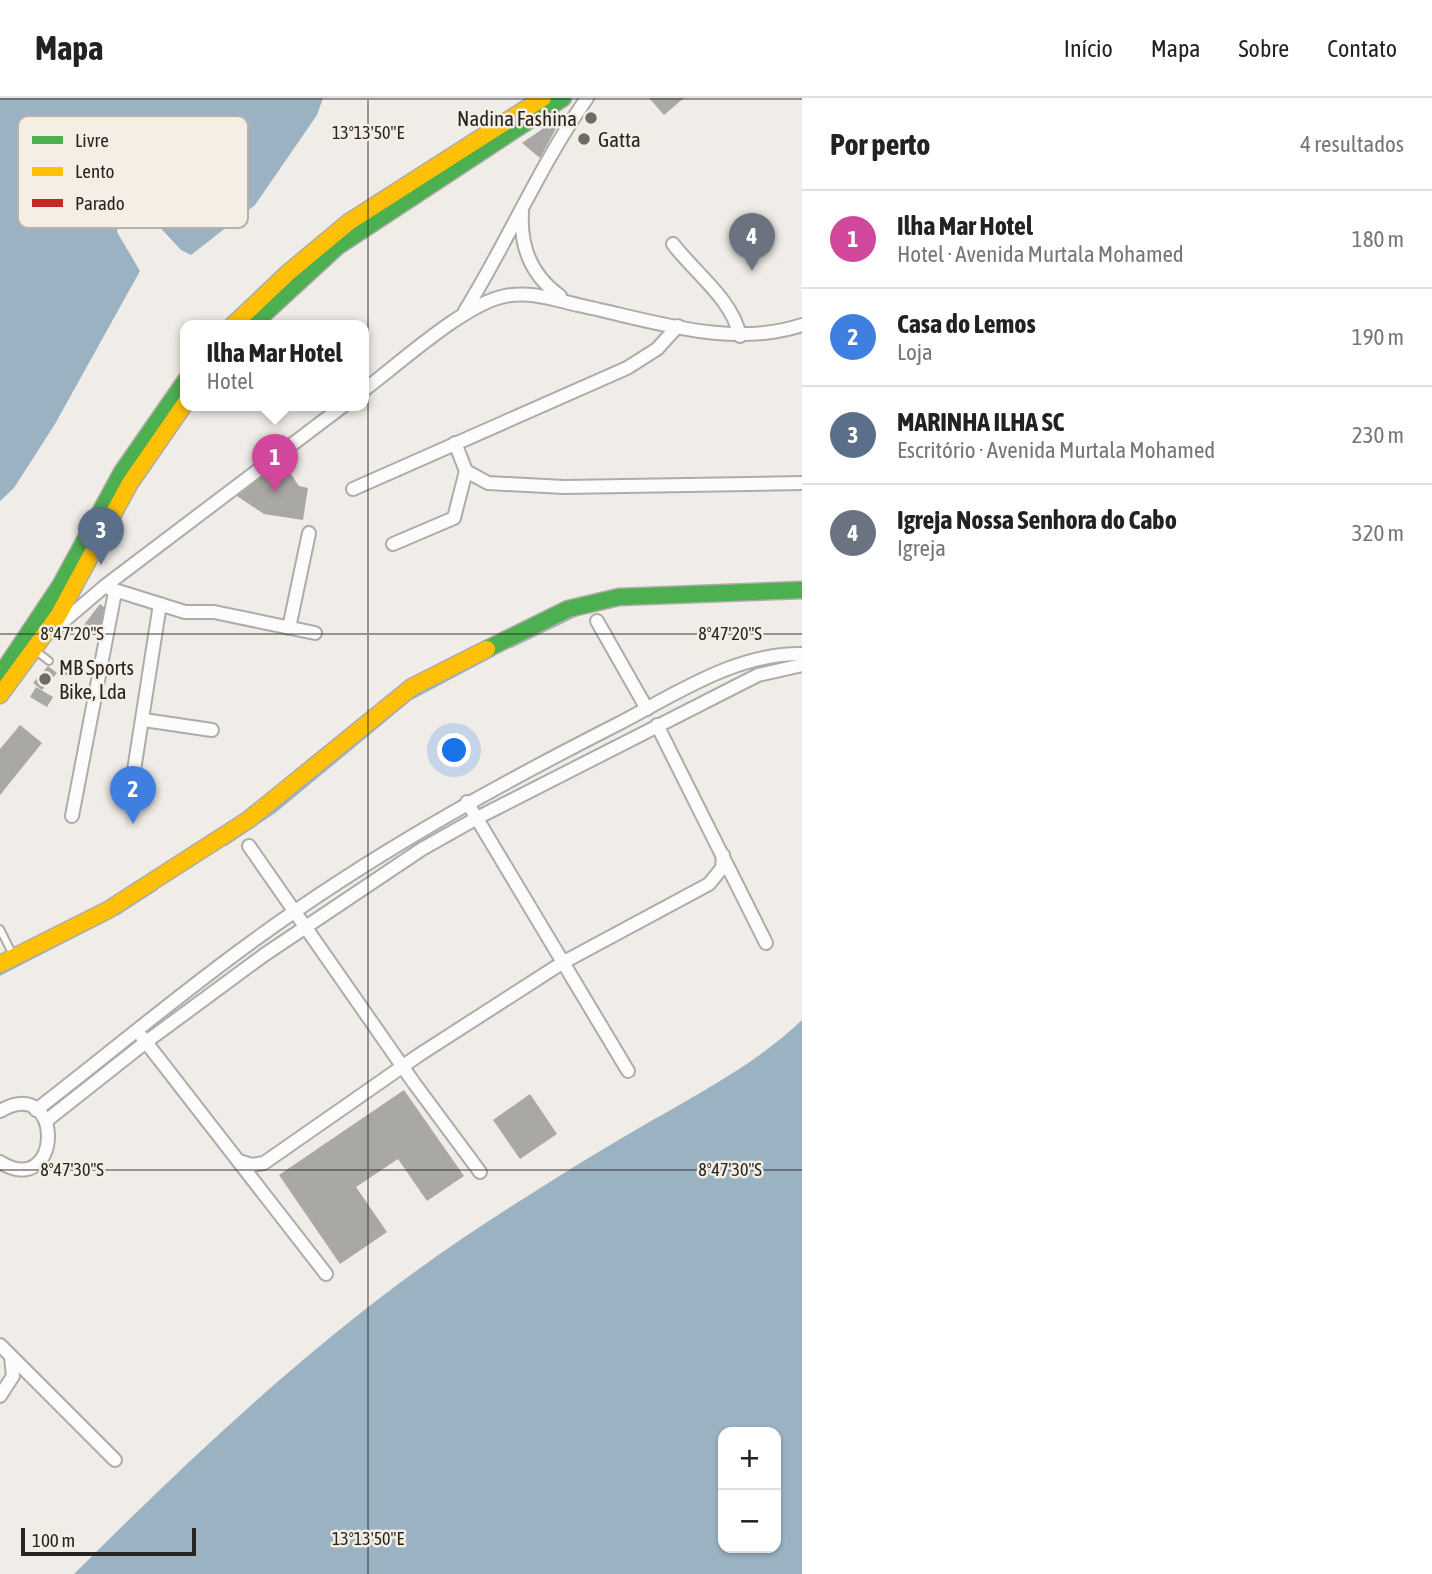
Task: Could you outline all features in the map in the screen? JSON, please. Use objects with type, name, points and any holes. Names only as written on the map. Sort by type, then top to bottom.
[{"type":"street","points":[[238,320],[300,261],[344,226],[392,192],[542,98]]},
{"type":"street","points":[[258,320],[348,237],[507,139],[563,98]]},
{"type":"street","points":[[461,317],[495,263],[559,140],[587,98]]},
{"type":"street","points":[[522,207],[524,245],[534,272],[569,303]]},
{"type":"street","points":[[673,244],[729,309],[737,321],[740,336]]},
{"type":"street","points":[[369,386],[474,307],[503,296],[540,295],[678,326],[740,336],[778,333],[802,326]]},
{"type":"street","points":[[353,489],[627,368],[657,349],[678,326]]},
{"type":"street","points":[[0,676],[60,586],[122,472],[180,389]]},
{"type":"street","points":[[0,695],[38,646],[72,591],[130,483],[180,411]]},
{"type":"street","points":[[38,646],[336,411]]},
{"type":"street","points":[[393,544],[454,518],[466,471],[455,443]]},
{"type":"street","points":[[466,471],[488,483],[564,487],[802,483]]},
{"type":"street","points":[[289,628],[309,533]]},
{"type":"street","points":[[110,589],[185,612],[215,612],[315,633]]},
{"type":"street","points":[[72,816],[110,589]]},
{"type":"street","points":[[7,961],[108,910],[248,820],[412,687],[568,609],[619,597],[802,590]]},
{"type":"street","points":[[132,783],[144,720],[160,604]]},
{"type":"street","points":[[597,621],[647,709]]},
{"type":"street","points":[[36,1111],[135,1029],[295,911],[410,835],[467,802],[737,665],[771,656],[802,654]]},
{"type":"street","points":[[46,1121],[146,1042],[306,926],[422,849],[477,818],[758,675],[802,665]]},
{"type":"street","points":[[144,720],[212,730]]},
{"type":"street","points":[[657,725],[766,943]]},
{"type":"street","points":[[467,802],[628,1071]]},
{"type":"street","points":[[249,846],[402,1066],[480,1172]]},
{"type":"street","points":[[239,1161],[251,1166],[264,1163],[402,1066],[562,963],[709,884],[722,868],[723,855]]},
{"type":"street","points":[[135,1029],[326,1274]]},
{"type":"street","points":[[0,1111],[21,1105],[36,1111],[46,1121],[50,1140],[42,1158],[26,1168],[16,1168],[0,1162]]},
{"type":"street","points":[[0,1345],[115,1460]]},
{"type":"street","points":[[0,1396],[13,1376],[11,1357]]},
{"type":"lane","points":[[38,646],[49,661]]},
{"type":"lane","points":[[0,929],[7,961]]},
{"type":"water","points":[[0,98],[323,98],[317,115],[255,205],[248,210],[248,116],[18,116],[18,228],[118,228],[117,232],[140,271],[55,424],[14,488],[0,501]]},
{"type":"water","points":[[161,228],[226,228],[191,255],[181,250]]},
{"type":"water","points":[[802,1020],[802,1574],[74,1574],[166,1484],[261,1397],[359,1314],[410,1275],[528,1196],[723,1079]]},
{"type":"pier","points":[[155,228],[158,228],[174,248]]},
{"type":"building","points":[[649,98],[684,98],[664,115]]},
{"type":"building","points":[[564,114],[540,158],[522,143]]},
{"type":"building","points":[[282,461],[299,486],[308,488],[303,520],[264,514],[237,496]]},
{"type":"building","points":[[100,604],[109,611],[96,635],[83,626]]},
{"type":"building","points":[[69,663],[77,669],[70,678],[62,672]]},
{"type":"building","points":[[48,666],[57,673],[42,690],[33,683]]},
{"type":"building","points":[[36,687],[53,697],[47,707],[30,697]]},
{"type":"building","points":[[20,725],[42,743],[0,795],[0,749]]},
{"type":"building","points":[[404,1090],[464,1176],[427,1201],[398,1159],[356,1187],[387,1232],[340,1264],[279,1175]]},
{"type":"building","points":[[530,1094],[557,1134],[520,1159],[493,1120]]},
{"type":"waterway","points":[[512,646],[578,614]]},
{"type":"waterway","points":[[226,844],[275,811],[410,699],[493,655]]},
{"type":"waterway","points":[[117,914],[157,888]]},
{"type":"waterway","points":[[0,974],[107,919]]},
{"type":"traffic: fast","points":[[258,320],[338,246],[563,98]]},
{"type":"traffic: fast","points":[[0,676],[60,586],[122,472],[180,389]]},
{"type":"traffic: fast","points":[[487,649],[568,609],[619,597],[802,590]]},
{"type":"traffic: slow","points":[[238,320],[289,272],[349,222],[543,98]]},
{"type":"traffic: slow","points":[[0,695],[58,616],[130,483],[180,411]]},
{"type":"traffic: slow","points":[[0,964],[108,910],[248,820],[412,687],[487,649]]},
{"type":"place","name":"Nadina Fashina","points":[[591,118]]},
{"type":"place","name":"Gatta","points":[[584,139]]},
{"type":"place","name":"Igreja Nossa Senhora do Cabo","points":[[752,271]]},
{"type":"place","name":"Ilha Mar Hotel","points":[[275,492]]},
{"type":"place","name":"MARINHA ILHA SC","points":[[101,565]]},
{"type":"place","name":"MB Sports Bike, Lda","points":[[45,679]]},
{"type":"place","name":"Casa do Lemos","points":[[133,824]]}]
